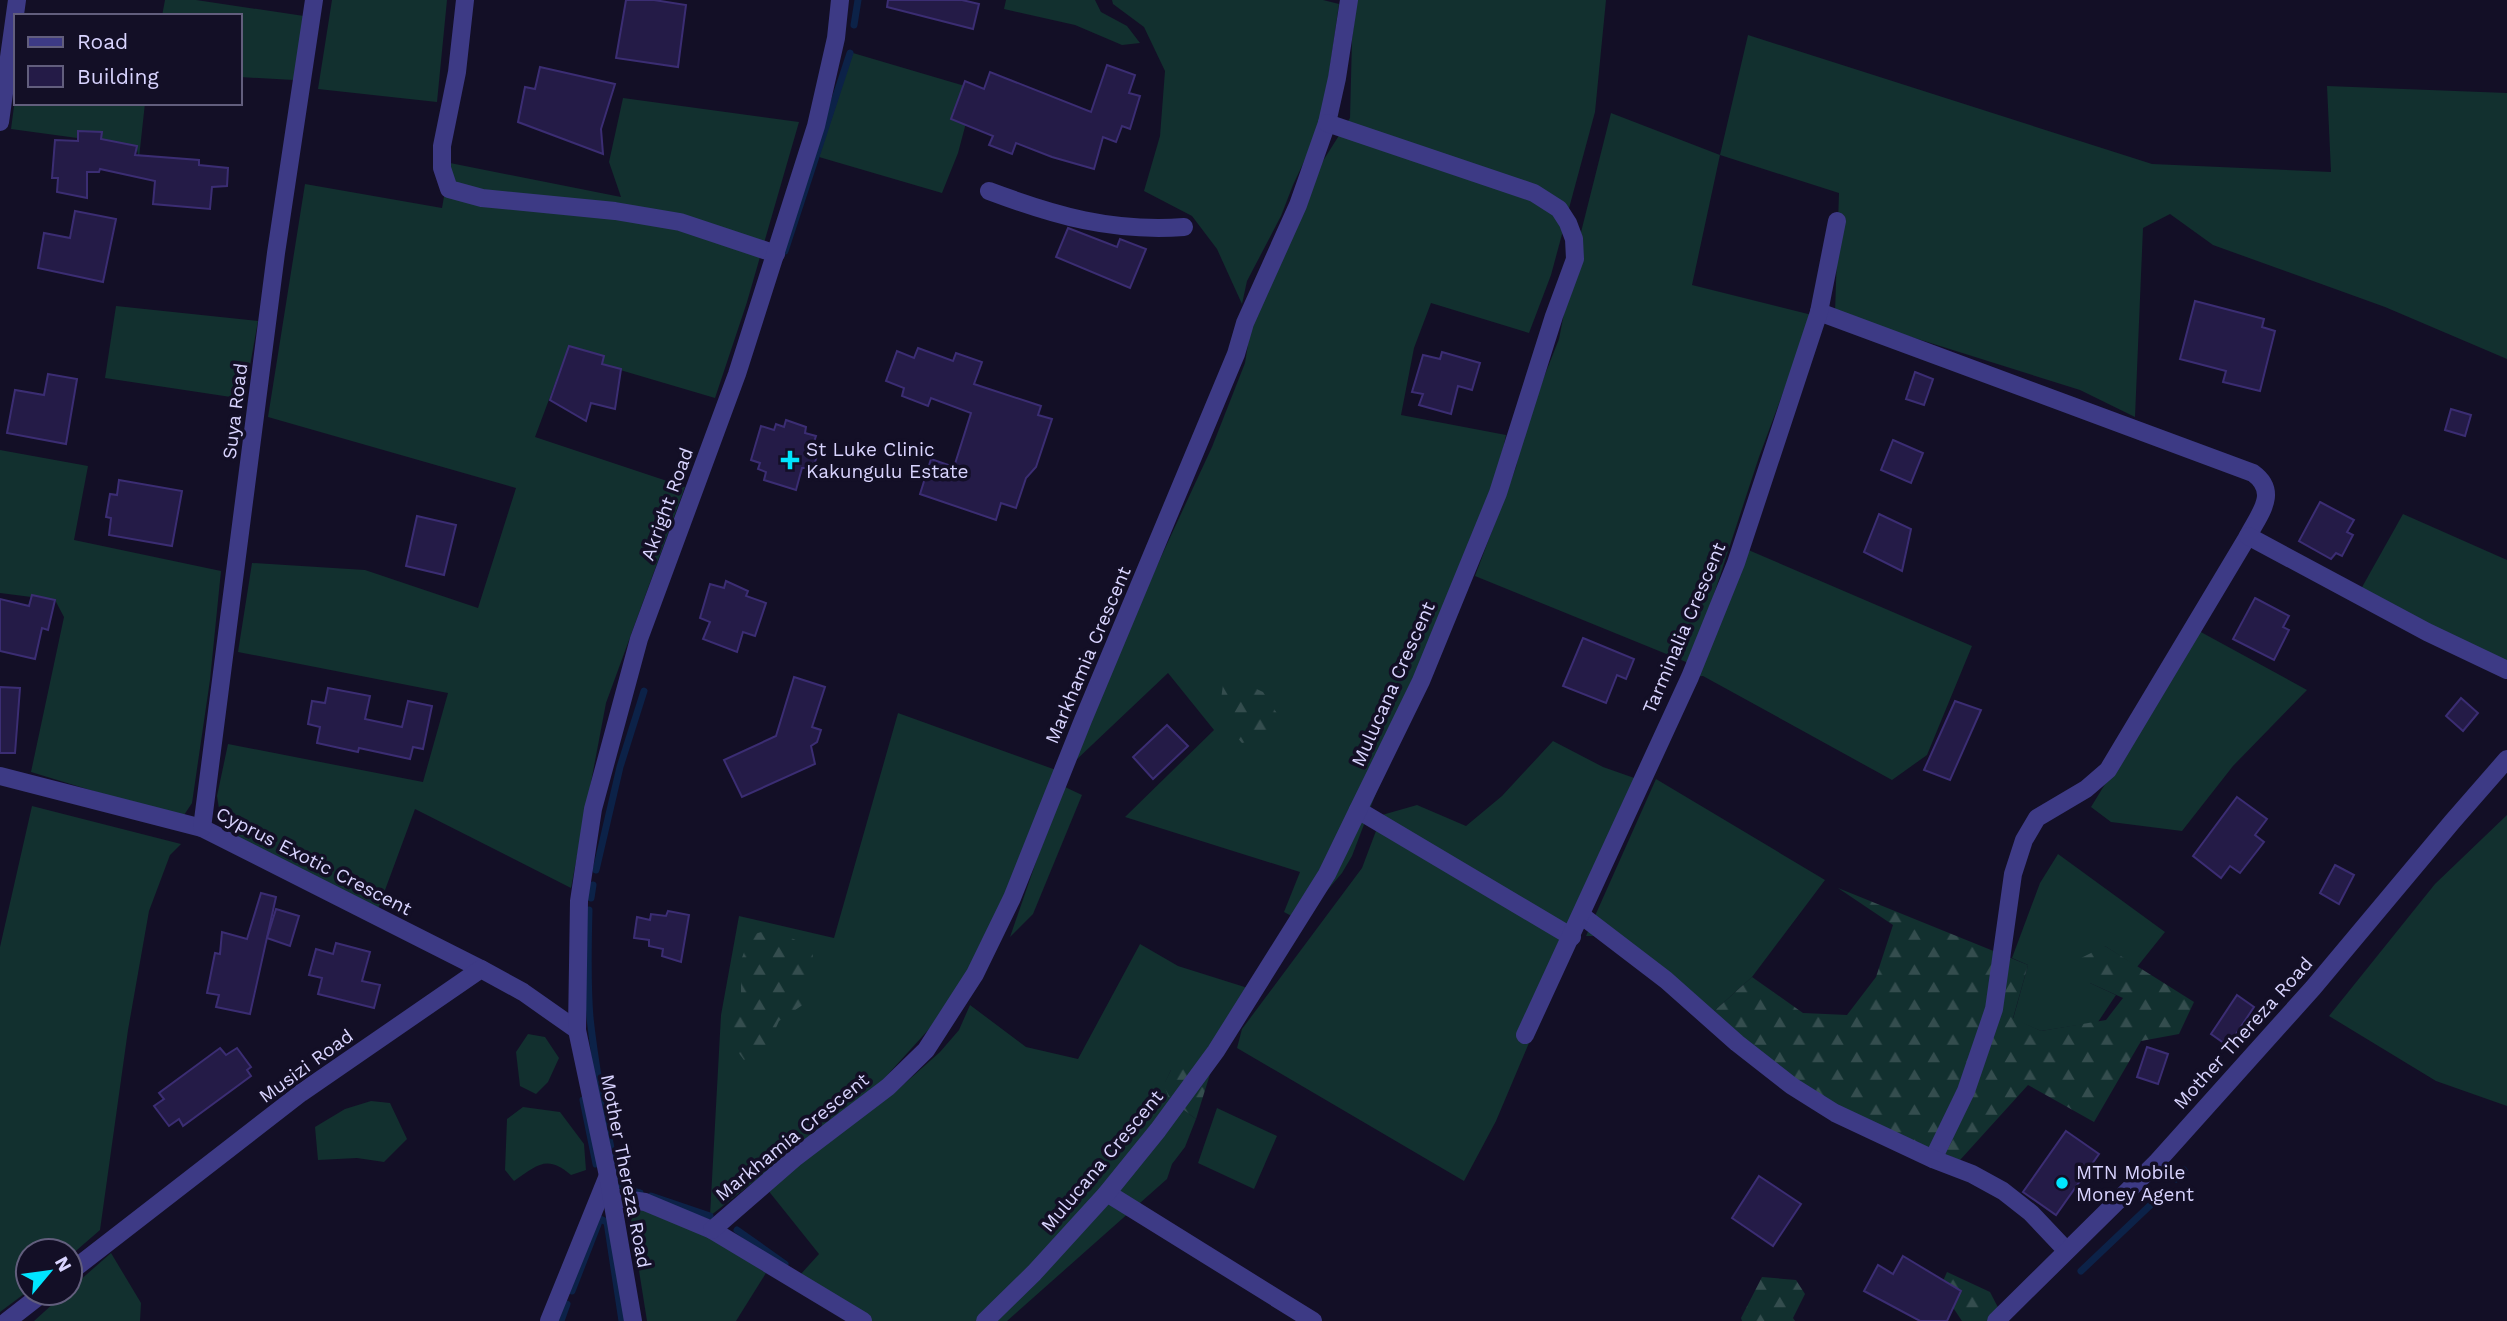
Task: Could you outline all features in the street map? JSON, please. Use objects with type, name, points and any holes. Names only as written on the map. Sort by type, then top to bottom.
[{"type":"street","name":"Suya Road","points":[[202,828],[276,253],[314,0]]},
{"type":"street","points":[[465,0],[457,72],[442,146],[442,167],[449,189],[482,198],[615,211],[680,222],[776,254]]},
{"type":"street","name":"Akright Road","points":[[577,1030],[579,901],[593,809],[639,639],[737,374],[816,126],[836,38],[840,0]]},
{"type":"street","name":"Markhamia Crescent","points":[[712,1230],[796,1157],[888,1087],[926,1051],[975,974],[1012,898],[1126,615],[1187,475],[1236,354],[1245,323],[1298,205],[1327,123],[1349,0]]},
{"type":"street","points":[[0,121],[14,21]]},
{"type":"street","name":"Mulucana Crescent","points":[[985,1321],[1034,1273],[1107,1193],[1158,1130],[1216,1051],[1327,874],[1421,681],[1498,494],[1554,316],[1575,259],[1574,239],[1559,209],[1534,193],[1327,123]]},
{"type":"street","points":[[989,191],[1043,211],[1088,222],[1150,229],[1184,227]]},
{"type":"street","name":"Tarminalia Crescent","points":[[1525,1035],[1714,622],[1819,312],[1837,221]]},
{"type":"street","points":[[1819,312],[2253,473],[2262,480],[2266,488],[2266,497],[2248,536],[2108,770],[2086,789],[2037,818],[2024,840],[2013,874],[1994,1009],[1966,1091],[1933,1159]]},
{"type":"street","points":[[2248,536],[2427,632],[2507,670]]},
{"type":"street","name":"Mother Thereza Road","points":[[1996,1321],[2156,1163],[2313,988],[2507,760]]},
{"type":"street","name":"Cyprus Exotic Crescent","points":[[0,776],[202,828],[481,969]]},
{"type":"street","points":[[1358,810],[1572,937]]},
{"type":"street","points":[[1581,915],[1666,981],[1737,1043],[1792,1086],[1835,1113],[1933,1159],[1972,1174],[2003,1191],[2031,1213],[2067,1250]]},
{"type":"street","points":[[481,969],[523,992],[577,1030]]},
{"type":"street","name":"Musizi Road","points":[[84,1261],[301,1093],[481,969]]},
{"type":"street","name":"Mother Thereza Road","points":[[577,1030],[608,1176],[633,1321]]},
{"type":"street","points":[[549,1321],[608,1176]]},
{"type":"street","points":[[1107,1193],[1313,1321]]},
{"type":"street","points":[[611,1197],[645,1202],[712,1230],[863,1321]]},
{"type":"street","points":[[7,1321],[25,1307]]},
{"type":"green space","points":[[165,0],[196,0],[304,16],[294,80],[242,77],[242,14],[162,14]]},
{"type":"green space","points":[[332,0],[447,0],[437,102],[318,89]]},
{"type":"green space","points":[[1006,0],[1095,0],[1101,12],[1127,26],[1140,43],[1122,45],[1075,25],[1004,9]]},
{"type":"green space","points":[[1112,0],[1323,0],[1339,4],[1322,123],[1281,216],[1247,281],[1242,304],[1217,249],[1192,216],[1144,191],[1160,136],[1165,71],[1144,27],[1113,4]]},
{"type":"green space","points":[[1357,0],[1606,0],[1595,112],[1551,275],[1529,333],[1431,303],[1414,348],[1401,415],[1506,435],[1498,473],[1352,856],[1342,873],[1301,921],[1284,912],[1300,872],[1125,817],[1214,730],[1168,673],[1074,762],[1148,585],[1212,447],[1245,363],[1257,289],[1321,164],[1350,118],[1352,39]]},
{"type":"green space","points":[[1748,35],[2152,164],[2331,172],[2327,86],[2507,93],[2507,359],[2385,307],[2213,245],[2170,214],[2143,228],[2135,417],[2080,390],[1835,313],[1839,193],[1720,155]]},
{"type":"green space","points":[[853,53],[975,89],[958,153],[942,193],[819,157]]},
{"type":"green space","points":[[623,98],[799,122],[747,302],[715,398],[566,354],[535,437],[685,487],[606,703],[571,888],[415,809],[378,909],[233,835],[220,815],[217,796],[228,744],[423,782],[448,693],[238,652],[252,563],[365,570],[478,608],[516,488],[268,417],[305,184],[442,208],[450,163],[621,197],[609,162]]},
{"type":"green space","points":[[14,105],[145,105],[139,158],[136,146],[11,129]]},
{"type":"green space","points":[[1611,113],[1720,155],[1692,285],[1812,315],[1759,457],[1691,664],[1475,576],[1516,467],[1525,425],[1559,339],[1575,256]]},
{"type":"green space","points":[[116,306],[258,321],[244,399],[105,378]]},
{"type":"green space","points":[[0,450],[88,466],[74,540],[221,571],[210,680],[192,803],[182,818],[31,772],[64,617],[55,600],[0,593]]},
{"type":"green space","points":[[2403,514],[2507,560],[2507,666],[2361,589]]},
{"type":"green space","points":[[1746,549],[1972,646],[1927,755],[1892,780],[1703,676],[1690,677]]},
{"type":"green space","points":[[2199,631],[2307,690],[2233,766],[2182,831],[2111,822],[2091,807]]},
{"type":"green space","points":[[1240,681],[1263,692],[1280,718],[1266,737],[1242,743],[1225,722],[1221,711],[1223,685]]},
{"type":"green space","points":[[898,713],[1056,770],[991,947],[930,1028],[881,1082],[710,1216],[721,1015],[739,916],[834,938]]},
{"type":"green space","points":[[1553,741],[1603,767],[1640,780],[1496,1121],[1464,1181],[1237,1048],[1242,1029],[1362,868],[1382,815],[1417,805],[1466,826],[1502,796]]},
{"type":"green space","points":[[1656,779],[1825,880],[1752,977],[1712,1013],[1606,936],[1586,936]]},
{"type":"green space","points":[[1065,787],[1082,795],[1033,914],[1010,937],[1038,856]]},
{"type":"green space","points":[[32,806],[181,844],[170,855],[149,911],[128,1030],[100,1230],[84,1244],[84,1237],[14,1237],[14,1302],[0,1312],[0,947]]},
{"type":"green space","points":[[2507,815],[2507,1106],[2436,1081],[2329,1016],[2435,884]]},
{"type":"green space","points":[[2058,854],[2165,932],[2137,967],[2105,946],[2090,983],[2116,995],[2098,1022],[2041,1031],[2013,1019],[2028,965],[2012,958],[2040,883]]},
{"type":"green space","points":[[1838,888],[2028,965],[2013,1018],[2041,1031],[2106,1020],[2123,998],[2090,983],[2075,961],[2105,946],[2194,1002],[2179,1034],[2141,1041],[2094,1122],[2028,1085],[1960,1160],[1839,1116],[1712,1013],[1752,977],[1803,1013],[1847,1015],[1876,977],[1893,925]]},
{"type":"green space","points":[[772,929],[802,943],[813,955],[804,1004],[779,1021],[767,1048],[744,1060],[729,1040],[741,1003],[741,960],[751,935]]},
{"type":"green space","points":[[1140,944],[1178,966],[1251,989],[1211,1071],[1171,1070],[1165,1083],[1169,1099],[1196,1119],[1185,1147],[1172,1164],[1167,1179],[1007,1321],[872,1321],[800,1275],[819,1254],[767,1189],[895,1092],[940,1052],[959,1030],[970,1005],[1026,1047],[1078,1059]]},
{"type":"green space","points":[[528,1034],[545,1037],[559,1058],[548,1082],[536,1094],[520,1086],[516,1052]]},
{"type":"green space","points":[[1192,1063],[1211,1071],[1196,1119],[1169,1099],[1164,1084],[1171,1070]]},
{"type":"green space","points":[[371,1101],[390,1103],[407,1139],[384,1162],[357,1158],[318,1160],[315,1127],[345,1109]]},
{"type":"green space","points":[[523,1107],[560,1112],[584,1144],[586,1170],[571,1175],[548,1163],[529,1170],[514,1181],[505,1170],[507,1119]]},
{"type":"green space","points":[[1217,1108],[1277,1136],[1254,1189],[1198,1163]]},
{"type":"green space","points":[[646,1210],[718,1240],[766,1273],[736,1321],[647,1321],[631,1220],[636,1211]]},
{"type":"green space","points":[[111,1253],[141,1303],[140,1321],[34,1321],[50,1307],[84,1307],[84,1277]]},
{"type":"green space","points":[[1947,1272],[1990,1292],[2005,1321],[1962,1321],[1940,1288]]},
{"type":"green space","points":[[1762,1277],[1796,1280],[1805,1294],[1793,1318],[1795,1321],[1742,1321],[1741,1318]]},
{"type":"building","points":[[626,0],[654,0],[686,5],[678,67],[616,58]]},
{"type":"building","points":[[888,0],[962,0],[979,4],[973,29],[887,7]]},
{"type":"building","points":[[1107,65],[1135,75],[1129,93],[1140,96],[1130,129],[1122,126],[1116,142],[1103,137],[1094,169],[1016,143],[1012,154],[989,145],[993,136],[951,119],[965,81],[984,89],[990,72],[1091,112]]},
{"type":"building","points":[[540,67],[615,84],[601,129],[603,154],[518,122],[525,87],[535,89]]},
{"type":"building","points":[[78,131],[102,132],[101,139],[137,146],[135,155],[199,160],[199,165],[228,168],[227,186],[212,187],[210,209],[153,204],[155,181],[100,169],[99,172],[87,172],[87,198],[57,192],[58,178],[52,178],[55,140],[78,141]]},
{"type":"building","points":[[75,211],[116,219],[103,282],[38,268],[44,233],[70,238]]},
{"type":"building","points":[[1068,228],[1117,247],[1120,239],[1146,249],[1130,288],[1056,257]]},
{"type":"building","points":[[2195,301],[2264,319],[2262,327],[2275,331],[2260,391],[2223,382],[2226,371],[2180,359]]},
{"type":"building","points":[[569,346],[604,356],[602,364],[621,369],[615,409],[591,403],[586,421],[550,400]]},
{"type":"building","points":[[918,348],[953,361],[956,353],[982,362],[974,384],[1041,406],[1038,415],[1052,419],[1036,467],[1026,478],[1016,508],[1001,503],[996,520],[920,494],[931,459],[954,467],[971,413],[931,398],[928,406],[902,396],[904,388],[886,381],[897,351],[914,358]]},
{"type":"building","points":[[1442,352],[1480,363],[1472,390],[1458,386],[1451,414],[1419,405],[1423,394],[1412,392],[1423,355],[1440,359]]},
{"type":"building","points":[[1915,372],[1933,379],[1924,405],[1906,399]]},
{"type":"building","points":[[48,374],[77,379],[66,444],[7,433],[15,390],[44,395]]},
{"type":"building","points":[[2451,409],[2471,415],[2465,436],[2445,430]]},
{"type":"building","points":[[786,420],[806,427],[805,433],[816,436],[813,445],[820,447],[813,468],[802,468],[796,490],[764,480],[766,472],[758,469],[760,463],[751,460],[761,426],[774,430],[776,424],[784,427]]},
{"type":"building","points":[[1893,440],[1923,453],[1911,483],[1881,470]]},
{"type":"building","points":[[119,480],[182,491],[172,546],[109,535],[111,518],[106,517],[110,494],[117,495]]},
{"type":"building","points":[[2320,502],[2354,520],[2347,532],[2353,535],[2342,556],[2336,553],[2331,559],[2299,541]]},
{"type":"building","points":[[1879,514],[1911,529],[1902,571],[1864,552]]},
{"type":"building","points":[[417,516],[456,525],[444,575],[406,566]]},
{"type":"building","points":[[726,581],[748,591],[746,596],[766,603],[755,636],[743,632],[737,652],[703,639],[710,622],[700,618],[710,584],[724,588]]},
{"type":"building","points":[[32,595],[55,600],[48,630],[42,628],[35,659],[0,651],[0,599],[29,606]]},
{"type":"building","points":[[2255,598],[2289,616],[2283,627],[2289,630],[2274,660],[2233,639]]},
{"type":"building","points":[[1583,638],[1634,659],[1626,679],[1617,675],[1606,703],[1563,686]]},
{"type":"building","points":[[794,677],[825,687],[812,727],[821,730],[817,742],[811,746],[815,764],[742,797],[724,760],[776,736]]},
{"type":"building","points":[[0,687],[20,688],[15,753],[0,753]]},
{"type":"building","points":[[328,688],[370,696],[365,719],[402,727],[408,701],[432,706],[423,749],[413,747],[410,759],[359,748],[358,752],[317,743],[320,727],[308,724],[312,701],[325,703]]},
{"type":"building","points":[[2461,698],[2478,713],[2463,731],[2446,716]]},
{"type":"building","points":[[1955,701],[1981,710],[1950,780],[1924,770]]},
{"type":"building","points":[[1167,725],[1188,746],[1153,779],[1133,757]]},
{"type":"building","points":[[2237,797],[2267,819],[2255,835],[2264,842],[2240,873],[2230,866],[2221,878],[2193,856]]},
{"type":"building","points":[[2335,865],[2354,875],[2339,904],[2320,893]]},
{"type":"building","points":[[261,893],[276,897],[250,1014],[216,1007],[219,995],[207,993],[215,953],[220,954],[222,932],[247,939]]},
{"type":"building","points":[[276,909],[299,916],[290,946],[267,938]]},
{"type":"building","points":[[668,911],[689,915],[681,962],[662,956],[663,949],[649,946],[649,940],[634,938],[637,917],[650,920],[651,914],[666,916]]},
{"type":"building","points":[[336,943],[370,952],[362,981],[380,985],[374,1008],[318,994],[322,978],[309,975],[316,949],[333,954]]},
{"type":"building","points":[[2237,995],[2254,1007],[2228,1046],[2211,1034]]},
{"type":"building","points":[[2147,1047],[2168,1054],[2158,1084],[2137,1077]]},
{"type":"building","points":[[220,1048],[226,1055],[237,1048],[251,1067],[247,1070],[251,1076],[183,1126],[179,1119],[169,1126],[154,1106],[164,1099],[159,1093]]},
{"type":"building","points":[[2066,1131],[2099,1154],[2056,1215],[2023,1192]]},
{"type":"building","points":[[1759,1176],[1801,1204],[1773,1246],[1732,1218]]},
{"type":"building","points":[[1903,1256],[1961,1291],[1947,1321],[1920,1321],[1864,1291],[1878,1265],[1893,1274]]},
{"type":"waterway","points":[[854,25],[858,0]]},
{"type":"waterway","points":[[785,251],[850,53]]},
{"type":"waterway","points":[[596,870],[620,767],[644,691]]},
{"type":"waterway","points":[[591,898],[593,885]]},
{"type":"waterway","points":[[589,910],[590,1018],[605,1118],[617,1178],[624,1189],[640,1193]]},
{"type":"waterway","points":[[583,1100],[596,1164]]},
{"type":"waterway","points":[[2176,1179],[2184,1170]]},
{"type":"waterway","points":[[2081,1271],[2161,1195]]},
{"type":"waterway","points":[[651,1196],[710,1216]]},
{"type":"waterway","points":[[572,1291],[600,1219],[607,1222],[622,1321]]},
{"type":"waterway","points":[[737,1230],[785,1264]]},
{"type":"waterway","points":[[561,1321],[567,1304]]},
{"type":"place","name":"St Luke Clinic Kakungulu Estate","points":[[790,460]]},
{"type":"place","name":"MTN Mobile Money Agent","points":[[2062,1183]]}]
